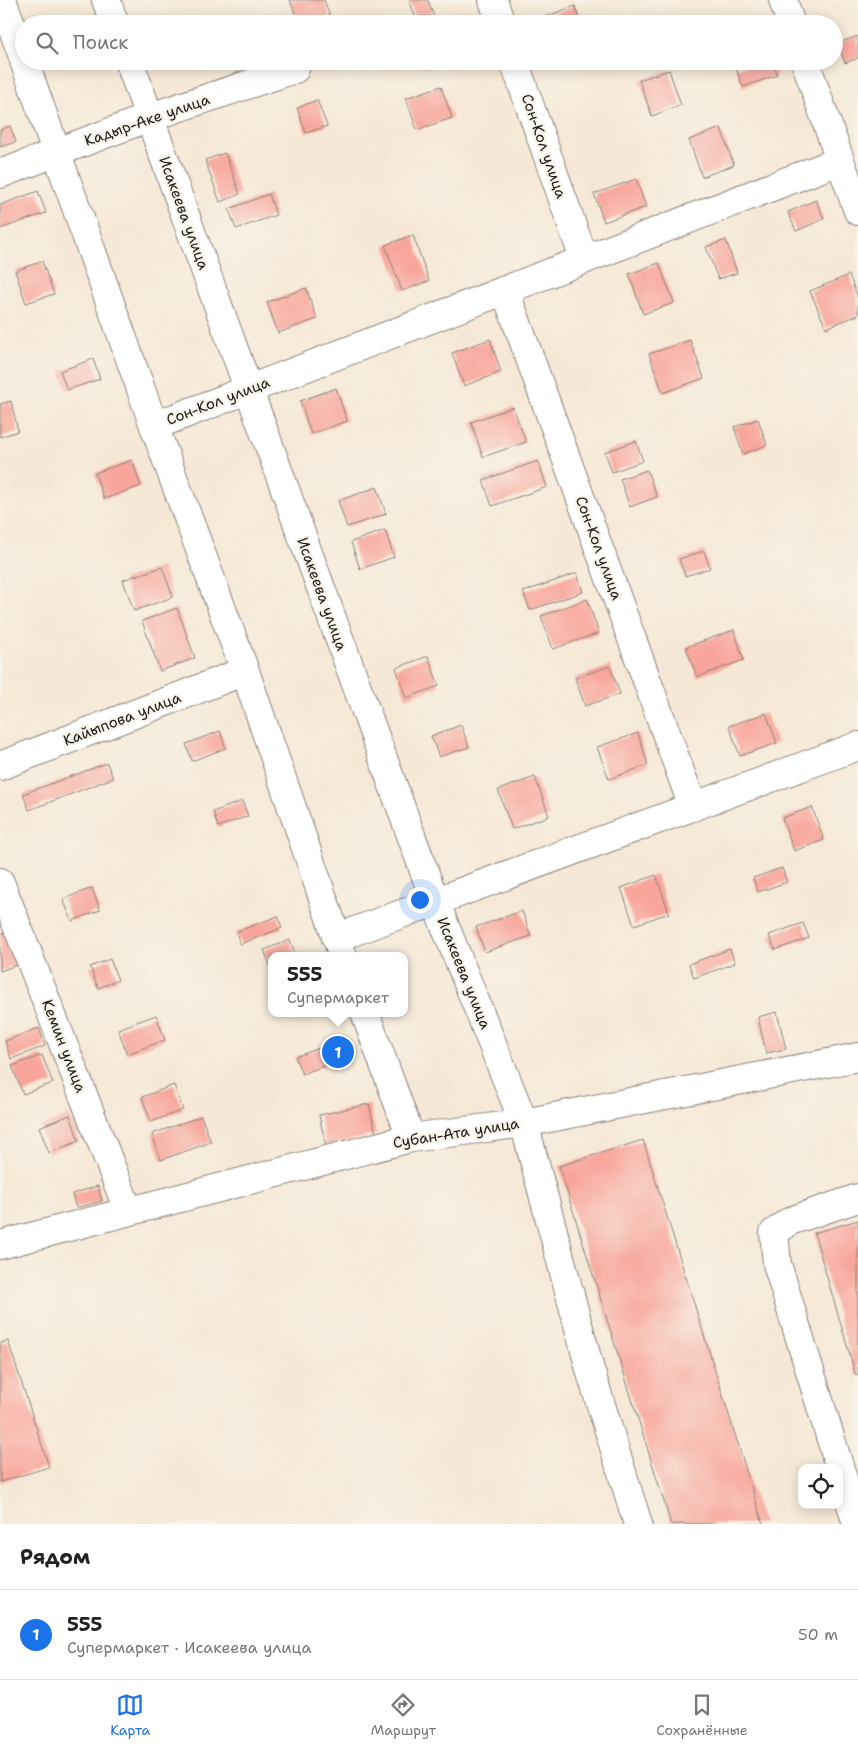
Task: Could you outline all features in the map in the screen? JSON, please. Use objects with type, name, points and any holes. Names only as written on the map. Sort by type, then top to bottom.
[{"type":"street","points":[[2,0],[15,35]]},
{"type":"street","points":[[106,0],[112,15]]},
{"type":"street","points":[[493,0],[498,15]]},
{"type":"street","points":[[783,0],[788,15]]},
{"type":"street","points":[[28,70],[154,426],[245,671],[340,947],[435,901],[858,746]]},
{"type":"street","name":"Исакеева улица","points":[[132,70],[435,901],[524,1123],[591,1373],[638,1524]]},
{"type":"street","name":"Кадыр-Аке улица","points":[[0,174],[150,117],[292,70]]},
{"type":"street","name":"Сон-Кол улица","points":[[517,70],[584,259]]},
{"type":"street","points":[[807,70],[858,210]]},
{"type":"street","name":"Сон-Кол улица","points":[[154,426],[839,161]]},
{"type":"street","name":"Сон-Кол улица","points":[[505,290],[693,807]]},
{"type":"street","name":"Кайыпова улица","points":[[0,766],[245,671]]},
{"type":"street","name":"Кемин улица","points":[[0,882],[128,1210]]},
{"type":"street","points":[[366,1017],[411,1138]]},
{"type":"street","name":"Субан-Ата улица","points":[[0,1245],[128,1210],[411,1138],[524,1123],[858,1057]]},
{"type":"street","points":[[857,1524],[777,1264],[774,1233],[790,1221],[858,1198]]},
{"type":"building","points":[[290,0],[324,0],[329,15],[296,15]]},
{"type":"building","points":[[409,0],[428,0],[433,15],[415,15]]},
{"type":"building","points":[[575,6],[578,15],[550,15]]},
{"type":"building","points":[[858,36],[858,58],[845,63],[843,41]]},
{"type":"building","points":[[669,70],[681,105],[652,116],[639,80]]},
{"type":"building","points":[[736,70],[776,70],[777,75],[743,87]]},
{"type":"building","points":[[441,86],[452,118],[417,130],[406,98]]},
{"type":"building","points":[[317,100],[327,126],[306,133],[297,108]]},
{"type":"building","points":[[10,126],[16,142],[0,147],[0,130]]},
{"type":"building","points":[[721,128],[734,165],[702,177],[689,140]]},
{"type":"building","points":[[225,153],[240,194],[220,202],[205,160]]},
{"type":"building","points":[[636,179],[646,207],[604,222],[594,194]]},
{"type":"building","points":[[38,191],[46,213],[0,229],[0,205]]},
{"type":"building","points":[[269,194],[276,215],[236,229],[229,209]]},
{"type":"building","points":[[816,200],[824,219],[796,231],[788,212]]},
{"type":"building","points":[[413,235],[429,281],[402,291],[385,245]]},
{"type":"building","points":[[726,240],[737,273],[718,279],[706,247]]},
{"type":"building","points":[[42,261],[54,294],[26,303],[15,271]]},
{"type":"building","points":[[659,263],[674,303],[643,314],[629,274]]},
{"type":"building","points":[[849,275],[858,298],[858,315],[826,328],[810,291]]},
{"type":"building","points":[[306,288],[317,319],[278,333],[267,302]]},
{"type":"building","points":[[490,339],[501,372],[464,386],[452,353]]},
{"type":"building","points":[[690,340],[704,378],[663,393],[649,354]]},
{"type":"building","points":[[93,359],[100,379],[67,390],[60,371]]},
{"type":"building","points":[[336,388],[347,421],[311,434],[300,401]]},
{"type":"building","points":[[11,401],[18,431],[0,437],[0,404]]},
{"type":"building","points":[[513,407],[526,442],[483,457],[471,422]]},
{"type":"building","points":[[758,419],[767,445],[743,454],[734,427]]},
{"type":"building","points":[[636,441],[643,461],[612,472],[605,452]]},
{"type":"building","points":[[132,460],[141,486],[104,499],[95,473]]},
{"type":"building","points":[[538,461],[547,487],[492,506],[483,480]]},
{"type":"building","points":[[647,470],[657,497],[630,507],[620,479]]},
{"type":"building","points":[[377,487],[386,514],[347,527],[338,501]]},
{"type":"building","points":[[385,530],[394,557],[360,569],[351,542]]},
{"type":"building","points":[[704,551],[710,568],[685,576],[679,559]]},
{"type":"building","points":[[162,567],[173,597],[134,611],[123,580]]},
{"type":"building","points":[[577,573],[583,592],[530,610],[523,592]]},
{"type":"building","points":[[587,599],[599,633],[553,649],[541,616]]},
{"type":"building","points":[[177,608],[195,658],[160,671],[142,621]]},
{"type":"building","points":[[734,630],[744,660],[697,677],[686,647]]},
{"type":"building","points":[[428,656],[439,686],[406,698],[396,668]]},
{"type":"building","points":[[610,666],[620,694],[585,706],[575,678]]},
{"type":"building","points":[[766,713],[777,743],[740,756],[729,726]]},
{"type":"building","points":[[461,725],[469,747],[439,757],[431,736]]},
{"type":"building","points":[[220,731],[226,748],[192,761],[186,744]]},
{"type":"building","points":[[638,733],[648,765],[609,779],[597,747]]},
{"type":"building","points":[[107,763],[113,778],[29,810],[23,794]]},
{"type":"building","points":[[535,777],[549,816],[512,829],[498,790]]},
{"type":"building","points":[[242,801],[248,816],[218,827],[213,812]]},
{"type":"building","points":[[812,807],[824,840],[794,851],[782,818]]},
{"type":"building","points":[[782,868],[787,882],[758,892],[753,878]]},
{"type":"building","points":[[656,875],[669,913],[634,925],[621,888]]},
{"type":"building","points":[[92,888],[100,910],[72,921],[63,899]]},
{"type":"building","points":[[522,911],[531,936],[485,952],[476,927]]},
{"type":"building","points":[[278,916],[282,928],[240,944],[236,932]]},
{"type":"building","points":[[803,923],[809,938],[775,950],[769,935]]},
{"type":"building","points":[[10,931],[22,963],[0,971],[0,934]]},
{"type":"building","points":[[290,940],[294,952],[268,952],[268,960],[264,950]]},
{"type":"building","points":[[730,949],[735,963],[694,978],[689,964]]},
{"type":"building","points":[[110,959],[118,980],[98,988],[90,967]]},
{"type":"building","points":[[777,1012],[786,1049],[766,1053],[758,1017]]},
{"type":"building","points":[[156,1015],[165,1040],[127,1054],[118,1029]]},
{"type":"building","points":[[39,1028],[45,1046],[11,1059],[5,1041]]},
{"type":"building","points":[[339,1041],[345,1058],[302,1074],[295,1057]]},
{"type":"building","points":[[42,1055],[53,1083],[23,1094],[12,1066]]},
{"type":"building","points":[[174,1085],[183,1110],[151,1122],[142,1097]]},
{"type":"building","points":[[369,1104],[376,1134],[326,1146],[319,1115]]},
{"type":"building","points":[[70,1115],[79,1141],[49,1153],[39,1127]]},
{"type":"building","points":[[201,1116],[211,1142],[161,1160],[152,1134]]},
{"type":"building","points":[[643,1140],[763,1524],[671,1524],[559,1166]]},
{"type":"building","points":[[98,1186],[102,1201],[76,1208],[72,1194]]},
{"type":"building","points":[[858,1220],[858,1375],[856,1376],[814,1233]]},
{"type":"building","points":[[8,1341],[49,1467],[0,1482],[0,1343]]},
{"type":"place","name":"555","points":[[338,1052]]}]
